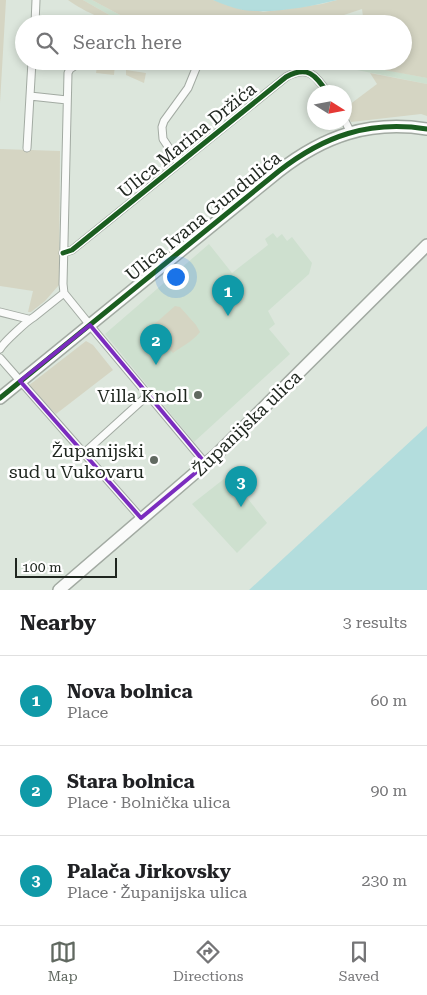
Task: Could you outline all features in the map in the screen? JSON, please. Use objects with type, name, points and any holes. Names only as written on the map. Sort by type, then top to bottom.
[{"type":"main road","name":"Ulica Ivana Gundulića","points":[[0,398],[296,158],[322,142],[351,133],[390,127],[427,129]]},
{"type":"main road","name":"Županijska ulica","points":[[59,590],[206,464],[427,245]]},
{"type":"street","points":[[35,15],[36,0]]},
{"type":"street","points":[[27,148],[31,70]]},
{"type":"street","points":[[70,70],[63,253],[64,293],[206,464]]},
{"type":"street","name":"Ulica Marina Držića","points":[[179,163],[162,139],[162,127],[164,120],[188,88],[196,70]]},
{"type":"street","name":"Ulica Marina Držića","points":[[63,253],[72,250],[293,74],[299,71],[304,72],[314,76],[321,85]]},
{"type":"street","points":[[30,96],[67,100]]},
{"type":"street","points":[[0,312],[28,319],[34,318],[64,293]]},
{"type":"street","points":[[0,349],[3,344],[22,328],[28,319]]},
{"type":"street","points":[[0,358],[141,518]]},
{"type":"street","points":[[84,453],[148,395]]},
{"type":"highlighted area","points":[[90,325],[206,464],[141,518],[20,381]]},
{"type":"shaded area","points":[[0,0],[6,0],[0,103]]},
{"type":"shaded area","points":[[68,0],[83,0],[109,15],[96,15]]},
{"type":"shaded area","points":[[83,0],[92,0],[120,15],[109,15]]},
{"type":"shaded area","points":[[92,0],[213,0],[263,12],[322,4],[337,0],[427,0],[427,78],[384,70],[412,70],[412,15],[363,15],[362,9],[344,15],[120,15]]},
{"type":"shaded area","points":[[96,70],[114,70],[114,75],[96,73]]},
{"type":"shaded area","points":[[126,70],[146,73],[144,83],[126,75]]},
{"type":"shaded area","points":[[357,70],[387,70],[427,78],[427,84]]},
{"type":"shaded area","points":[[370,73],[427,84],[427,116],[421,114],[352,122],[352,103],[377,84]]},
{"type":"shaded area","points":[[0,149],[60,151],[59,285],[45,301],[31,312],[28,312],[33,291],[0,286]]},
{"type":"shaded area","points":[[273,233],[277,238],[282,234],[287,241],[292,237],[312,263],[309,274],[268,311],[275,324],[269,329],[290,354],[194,442],[105,334],[209,244],[232,273],[268,245],[265,239]]},
{"type":"shaded area","points":[[175,306],[180,307],[200,332],[173,353],[170,350],[162,356],[157,353],[153,348],[154,346],[142,335]]},
{"type":"shaded area","points":[[86,341],[93,345],[113,370],[56,414],[28,386]]},
{"type":"shaded area","points":[[229,475],[267,523],[237,553],[192,504]]},
{"type":"water","points":[[213,0],[337,0],[303,7],[254,11],[228,6]]},
{"type":"water","points":[[427,426],[427,590],[249,590]]},
{"type":"cycle path","points":[[63,253],[72,250],[286,77],[305,72],[315,77],[322,85]]},
{"type":"cycle path","points":[[0,398],[279,171],[313,148],[330,140],[367,129],[386,127],[427,129]]},
{"type":"place","name":"Nova bolnica","points":[[228,316]]},
{"type":"place","name":"Stara bolnica","points":[[156,365]]},
{"type":"place","name":"Villa Knoll","points":[[198,395]]},
{"type":"place","name":"Županijski sud u Vukovaru","points":[[154,460]]},
{"type":"place","name":"Palača Jirkovsky","points":[[241,507]]}]
